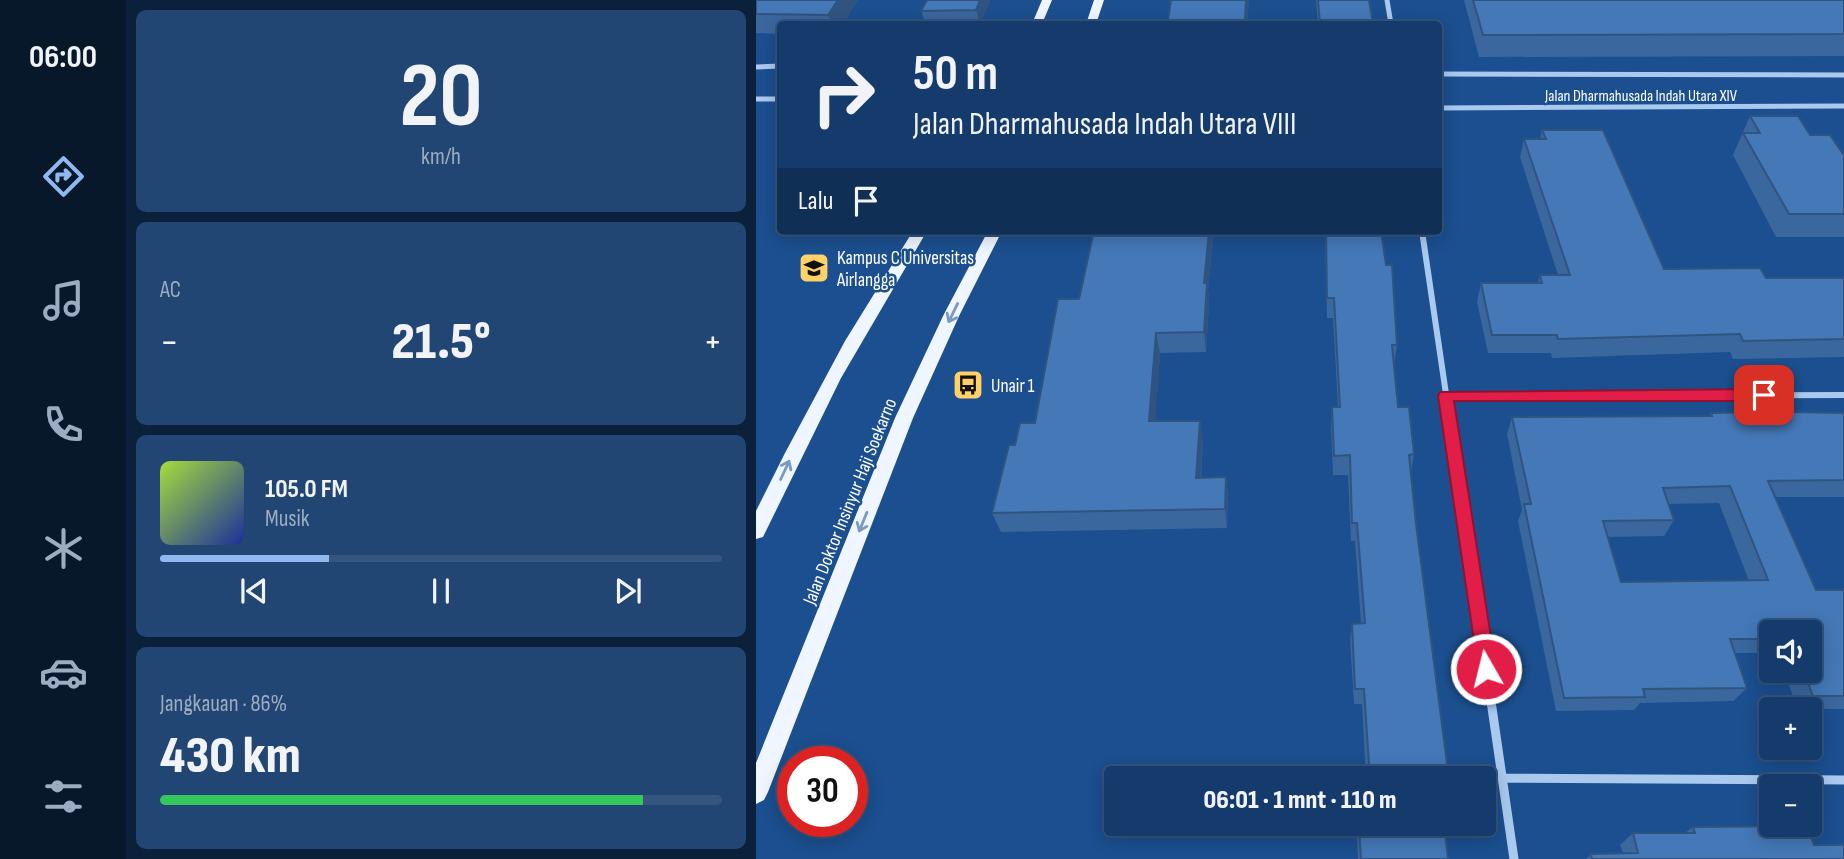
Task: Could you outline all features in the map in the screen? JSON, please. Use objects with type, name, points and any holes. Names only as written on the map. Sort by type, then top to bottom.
[{"type":"main road","points":[[1038,21],[1046,0]]},
{"type":"main road","points":[[1092,21],[1099,0]]},
{"type":"main road","points":[[756,531],[810,418],[856,334],[918,235]]},
{"type":"main road","name":"Jalan Doktor Insinyur Haji Soekarno","points":[[756,792],[904,418],[952,314],[993,235]]},
{"type":"street","points":[[1387,0],[1390,21]]},
{"type":"street","points":[[756,67],[777,66]]},
{"type":"street","name":"Jalan Dharmahusada Indah Utara XIV","points":[[1442,74],[1844,75]]},
{"type":"street","points":[[756,99],[777,99]]},
{"type":"street","name":"Jalan Dharmahusada Indah Utara XIV","points":[[1442,108],[1844,106]]},
{"type":"street","points":[[1423,235],[1514,859]]},
{"type":"street","points":[[1445,396],[1844,395]]},
{"type":"street","points":[[1502,778],[1844,780]]},
{"type":"building","points":[[756,0],[838,0],[828,15],[756,14]]},
{"type":"building","points":[[927,0],[980,0],[976,10],[921,11]]},
{"type":"building","points":[[1171,0],[1246,0],[1245,20],[1168,20]]},
{"type":"building","points":[[1318,0],[1369,0],[1372,21],[1320,21]]},
{"type":"building","points":[[1473,0],[1844,0],[1844,34],[1483,35]]},
{"type":"building","points":[[1750,116],[1798,116],[1810,135],[1830,135],[1844,154],[1844,214],[1789,214],[1743,133],[1760,133]]},
{"type":"building","points":[[1542,130],[1603,130],[1664,269],[1760,268],[1766,278],[1844,278],[1844,339],[1743,341],[1740,334],[1558,339],[1557,335],[1492,335],[1481,283],[1542,283],[1540,275],[1570,275],[1524,139],[1546,139]]},
{"type":"building","points":[[1093,235],[1209,235],[1204,283],[1207,283],[1204,332],[1156,333],[1149,421],[1200,421],[1196,478],[1226,477],[1225,509],[992,513],[1009,445],[1015,445],[1020,423],[1035,423],[1058,299],[1079,299]]},
{"type":"building","points":[[1326,235],[1382,235],[1386,265],[1392,265],[1397,345],[1392,345],[1398,407],[1409,407],[1414,454],[1409,455],[1416,524],[1447,766],[1369,766],[1364,689],[1355,689],[1352,624],[1365,623],[1357,523],[1352,523],[1350,455],[1334,456],[1332,407],[1340,407],[1334,298],[1327,298]]},
{"type":"building","points":[[1711,413],[1844,413],[1844,480],[1768,481],[1816,590],[1844,590],[1844,696],[1813,696],[1808,683],[1822,683],[1822,620],[1759,620],[1759,639],[1730,639],[1747,688],[1643,689],[1645,697],[1564,698],[1524,504],[1531,504],[1512,417],[1712,416]],"holes":[[[1730,486],[1768,580],[1621,582],[1603,521],[1674,520],[1663,488]]]},
{"type":"building","points":[[1759,826],[1759,837],[1811,837],[1814,845],[1844,845],[1844,859],[1592,859],[1591,854],[1638,853],[1633,833],[1695,833],[1693,827]]},
{"type":"building","points":[[1360,836],[1445,836],[1448,859],[1361,859]]},
{"type":"place","name":"Kampus C Universitas Airlangga","points":[[814,268]]},
{"type":"place","name":"Unair 1","points":[[968,385]]},
{"type":"route","points":[[1486,669],[1445,396],[1764,395]]}]
